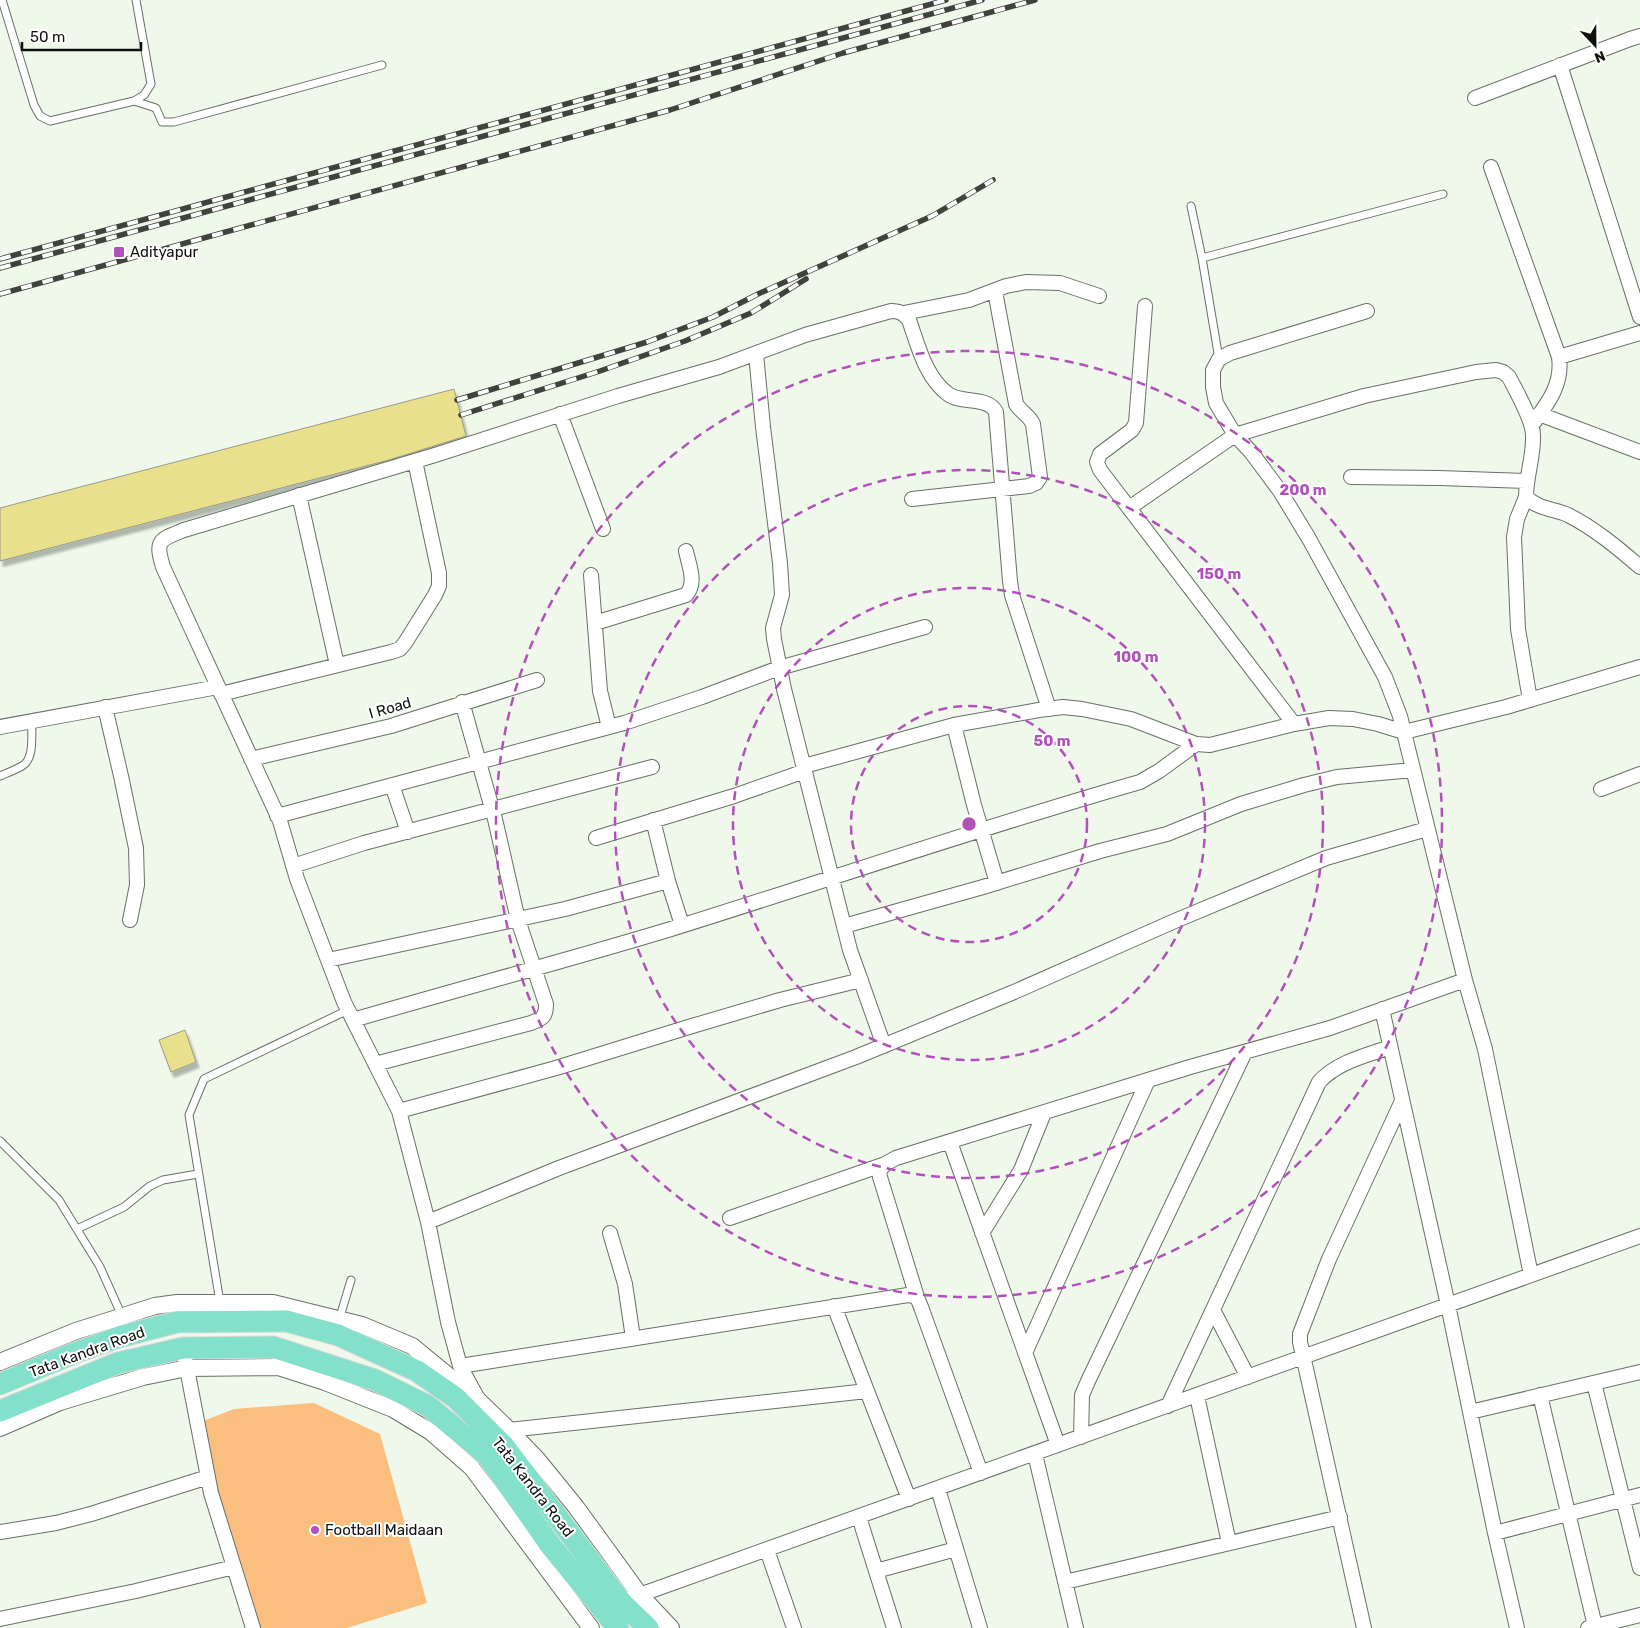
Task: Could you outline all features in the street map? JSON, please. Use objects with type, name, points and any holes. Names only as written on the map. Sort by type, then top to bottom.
[{"type":"main road","name":"Tata Kandra Road","points":[[0,1384],[72,1354],[119,1338],[177,1313],[338,1327],[417,1371],[456,1398],[507,1438],[630,1599],[648,1628]]},
{"type":"main road","name":"Tata Kandra Road","points":[[0,1411],[118,1363],[185,1358],[273,1347],[375,1380],[428,1406],[488,1456],[550,1545],[614,1626]]},
{"type":"street","points":[[1475,98],[1630,38],[1640,36]]},
{"type":"street","points":[[1560,65],[1640,317]]},
{"type":"street","points":[[1491,167],[1558,357],[1560,370],[1556,386],[1535,420],[1526,497],[1517,519],[1514,537],[1518,629],[1530,700]]},
{"type":"street","points":[[867,1391],[507,1438],[480,1402],[460,1366],[448,1322],[428,1222],[399,1110],[351,1015],[293,866],[277,816],[163,567],[158,546],[162,540],[184,530],[415,461],[618,396],[719,367],[805,335],[891,311],[904,313],[969,300],[1016,283],[1060,283],[1099,296]]},
{"type":"street","points":[[912,499],[1029,486],[1036,483],[1040,477],[1033,424],[1031,419],[1016,404],[995,290]]},
{"type":"street","points":[[1144,306],[1136,423],[1132,430],[1100,454],[1098,462],[1100,470],[1294,724]]},
{"type":"street","points":[[1367,312],[1230,353],[1219,359],[1213,370],[1213,387],[1216,403],[1235,435],[1251,452],[1280,491],[1308,536],[1385,677],[1400,716],[1465,980],[1485,1050],[1530,1275]]},
{"type":"street","points":[[904,313],[927,367],[942,389],[950,396],[988,404],[996,412],[1007,561],[1012,595],[1050,709]]},
{"type":"street","points":[[1558,357],[1640,333]]},
{"type":"street","points":[[756,354],[780,563],[782,596],[773,628],[780,668],[850,950],[884,1046]]},
{"type":"street","points":[[1129,508],[1235,435],[1364,396],[1476,372],[1496,370],[1503,372],[1509,377],[1535,420],[1640,452]]},
{"type":"street","points":[[560,414],[603,529]]},
{"type":"street","points":[[0,727],[104,707],[220,690],[337,665],[400,648],[405,644],[436,595],[439,586],[439,572],[415,461]]},
{"type":"street","points":[[1351,477],[1527,481]]},
{"type":"street","points":[[300,495],[337,665]]},
{"type":"street","points":[[1526,497],[1531,503],[1567,515],[1594,531],[1640,567]]},
{"type":"street","points":[[594,623],[686,595],[692,583],[686,551]]},
{"type":"street","points":[[591,575],[600,691],[609,726]]},
{"type":"street","points":[[277,816],[609,726],[702,697],[780,668],[925,627]]},
{"type":"street","points":[[596,838],[734,796],[805,768],[954,725],[1050,709],[1063,707],[1082,709],[1131,719],[1196,744],[1210,745],[1294,724],[1328,718],[1353,718],[1404,732],[1506,707],[1640,667]]},
{"type":"street","name":"I Road","points":[[251,759],[391,726],[462,702],[537,680]]},
{"type":"street","points":[[375,1064],[542,1018],[546,1014],[546,1004],[518,920],[492,810],[462,702]]},
{"type":"street","points":[[104,707],[121,776],[137,856],[137,885],[130,920]]},
{"type":"street","points":[[954,725],[997,883]]},
{"type":"street","points":[[351,1015],[535,969],[682,925],[981,829],[1140,782],[1159,771],[1196,744]]},
{"type":"street","points":[[293,866],[364,844],[652,767]]},
{"type":"street","points":[[844,926],[997,883],[1100,851],[1167,834],[1241,804],[1304,785],[1337,777],[1413,770]]},
{"type":"street","points":[[1601,789],[1640,774]]},
{"type":"street","points":[[392,785],[408,832]]},
{"type":"street","points":[[653,820],[668,880],[682,925]]},
{"type":"street","points":[[428,1222],[559,1168],[884,1046],[1326,858],[1427,829]]},
{"type":"street","points":[[328,960],[565,909],[668,880]]},
{"type":"street","points":[[399,1110],[556,1068],[780,1000],[861,980]]},
{"type":"street","points":[[730,1218],[885,1164],[896,1158],[1148,1080],[1330,1028],[1465,980]]},
{"type":"street","points":[[1382,1009],[1517,1628]]},
{"type":"street","points":[[1168,1406],[1319,1082],[1338,1066],[1390,1047]]},
{"type":"street","points":[[1081,1437],[1082,1395],[1245,1052]]},
{"type":"street","points":[[1025,1353],[1148,1080]]},
{"type":"street","points":[[1364,1628],[1300,1334],[1329,1259],[1402,1102]]},
{"type":"street","points":[[982,1233],[1021,1170],[1044,1113]]},
{"type":"street","points":[[950,1142],[1058,1445]]},
{"type":"street","points":[[885,1164],[879,1171],[880,1177],[917,1297],[981,1473]]},
{"type":"street","points":[[610,1233],[625,1284],[633,1338]]},
{"type":"street","points":[[614,1626],[630,1599],[1640,1236]]},
{"type":"street","points":[[460,1366],[834,1306],[908,1295],[917,1297]]},
{"type":"street","points":[[0,1362],[76,1331],[155,1306],[177,1313],[220,1302],[273,1303],[338,1327],[362,1325],[412,1346],[480,1402]]},
{"type":"street","points":[[834,1306],[909,1499]]},
{"type":"street","points":[[1213,1310],[1248,1377]]},
{"type":"street","points":[[185,1358],[211,1493],[253,1628]]},
{"type":"street","points":[[0,1428],[60,1402],[143,1377],[185,1358],[278,1367],[325,1382],[393,1409],[431,1432],[472,1468],[591,1628]]},
{"type":"street","points":[[1470,1412],[1640,1372]]},
{"type":"street","points":[[1594,1383],[1640,1568]]},
{"type":"street","points":[[1540,1395],[1568,1514],[1591,1627],[1640,1615]]},
{"type":"street","points":[[1197,1396],[1229,1543]]},
{"type":"street","points":[[1034,1454],[1076,1628]]},
{"type":"street","points":[[0,1532],[56,1523],[91,1514],[208,1477]]},
{"type":"street","points":[[938,1489],[980,1628]]},
{"type":"street","points":[[1495,1533],[1640,1495]]},
{"type":"street","points":[[859,1517],[894,1628]]},
{"type":"street","points":[[1065,1582],[1340,1517]]},
{"type":"street","points":[[876,1570],[956,1549]]},
{"type":"street","points":[[767,1550],[794,1628]]},
{"type":"street","points":[[0,1619],[136,1591],[234,1567]]},
{"type":"street","points":[[630,1599],[671,1628]]},
{"type":"lane","points":[[2,0],[34,106],[40,116],[50,121],[134,101],[144,95],[151,84],[136,0]]},
{"type":"lane","points":[[134,101],[156,108],[162,122],[174,122],[382,65]]},
{"type":"lane","points":[[1202,258],[1443,194]]},
{"type":"lane","points":[[1191,206],[1219,359]]},
{"type":"lane","points":[[0,776],[23,766],[27,761],[31,745],[32,722]]},
{"type":"lane","points":[[220,1302],[189,1115],[204,1079],[351,1015]]},
{"type":"lane","points":[[0,1141],[59,1200],[100,1267],[122,1316]]},
{"type":"lane","points":[[77,1229],[124,1208],[150,1186],[163,1180],[198,1174]]},
{"type":"lane","points":[[338,1327],[351,1280]]},
{"type":"shaded area","name":"Football Maidaan","points":[[314,1403],[380,1434],[427,1603],[347,1628],[253,1628],[198,1423],[234,1409]]},
{"type":"building","points":[[454,389],[466,436],[389,460],[0,561],[0,508]]},
{"type":"building","points":[[185,1030],[196,1062],[171,1072],[159,1040]]},
{"type":"railway","points":[[0,259],[946,0]]},
{"type":"railway","points":[[0,268],[982,0]]},
{"type":"railway","points":[[0,294],[670,110],[843,53],[1035,0]]},
{"type":"railway","points":[[457,400],[647,342],[713,317],[758,294],[932,216],[993,180]]},
{"type":"railway","points":[[461,415],[600,371],[685,341],[751,313],[806,279]]},
{"type":"place","name":"Adityapur","points":[[119,252]]},
{"type":"place","name":"Football Maidaan","points":[[315,1530]]}]
